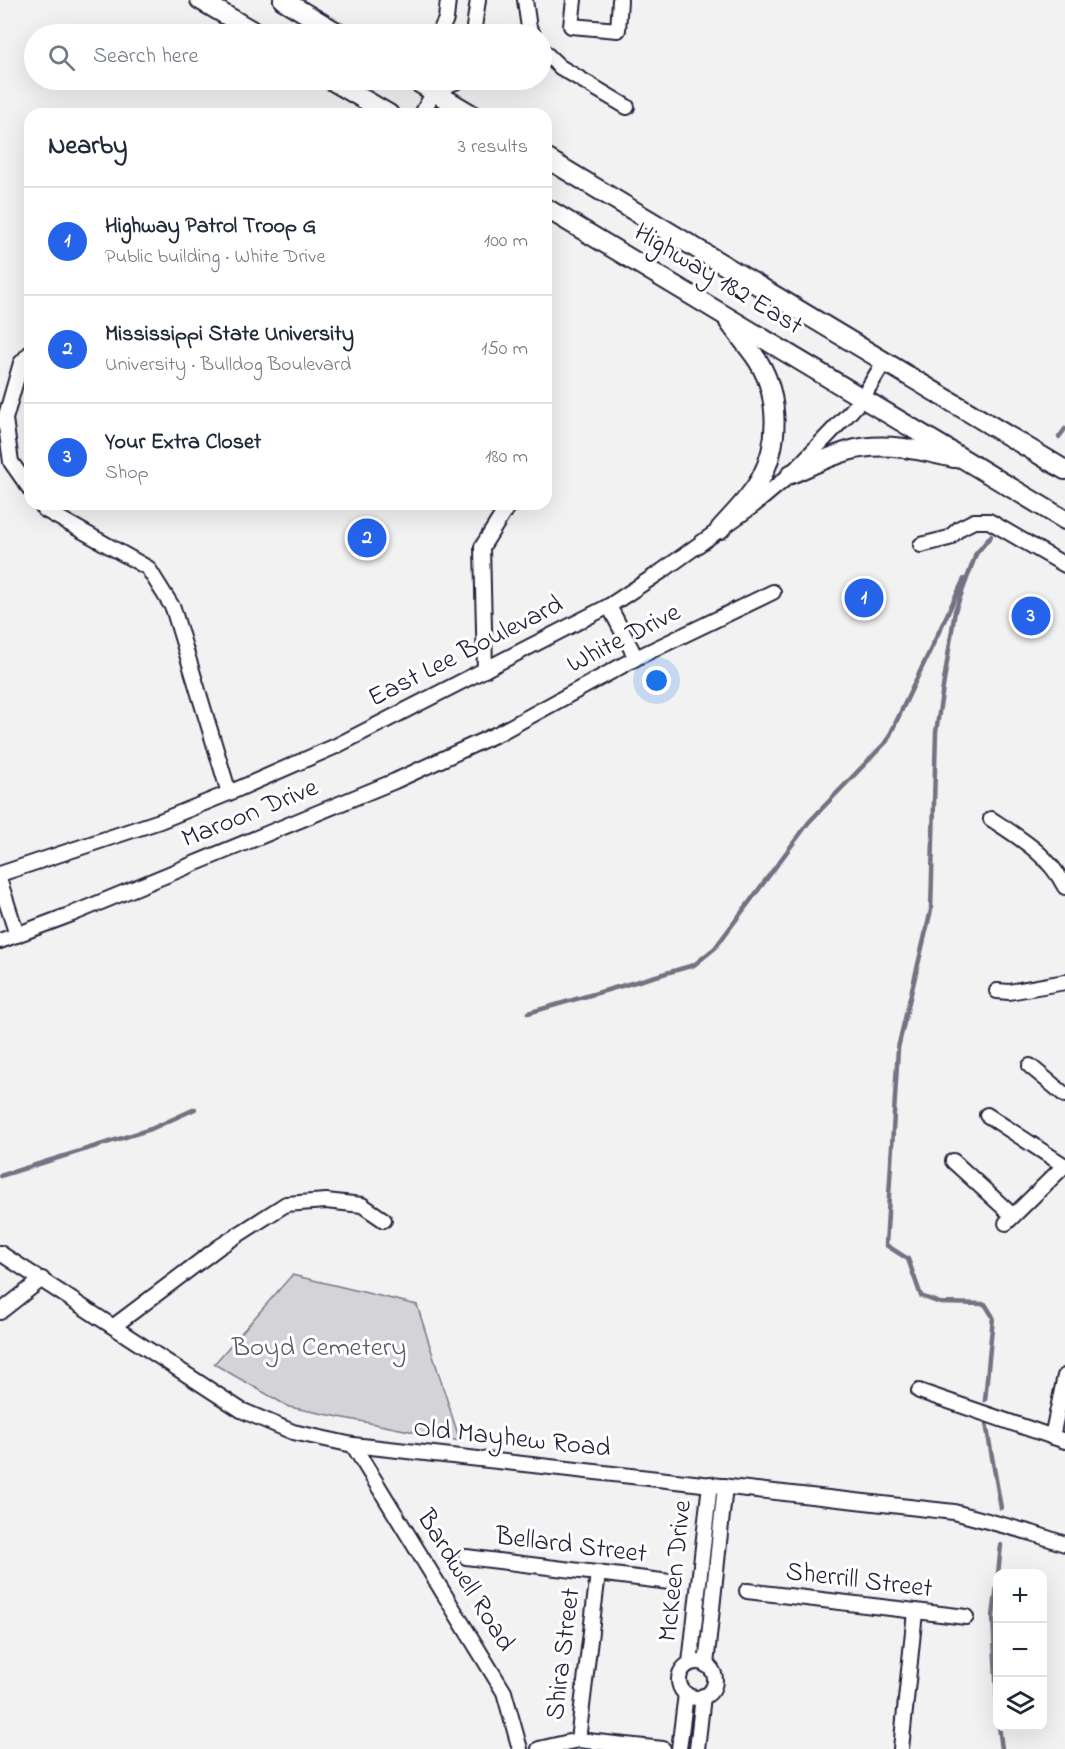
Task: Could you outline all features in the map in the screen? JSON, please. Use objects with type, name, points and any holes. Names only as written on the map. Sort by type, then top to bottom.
[{"type":"main road","points":[[200,0],[241,24]]},
{"type":"main road","points":[[283,0],[323,24]]},
{"type":"main road","points":[[348,90],[379,108]]},
{"type":"main road","points":[[440,90],[463,108]]},
{"type":"main road","points":[[552,162],[1065,470]]},
{"type":"main road","name":"Highway 182 East","points":[[552,212],[1065,520]]},
{"type":"main road","points":[[720,529],[752,493],[762,477],[773,440],[775,418],[765,375],[755,356],[722,313]]},
{"type":"main road","points":[[791,474],[849,451],[875,447],[903,448],[973,463]]},
{"type":"street","points":[[444,24],[448,0]]},
{"type":"street","points":[[474,24],[478,0]]},
{"type":"street","points":[[525,0],[528,24]]},
{"type":"street","points":[[574,0],[572,26],[618,30],[620,0]]},
{"type":"street","points":[[552,59],[560,67],[627,107]]},
{"type":"street","points":[[424,108],[431,90]]},
{"type":"street","points":[[24,360],[4,418],[11,462],[24,480]]},
{"type":"street","name":"East Lee Boulevard","points":[[0,874],[160,821],[336,746],[609,606],[720,529],[791,474],[863,397],[884,362]]},
{"type":"street","points":[[45,510],[148,568],[173,608],[229,793]]},
{"type":"street","points":[[485,670],[482,547],[505,510]]},
{"type":"street","points":[[921,545],[949,538],[960,528],[974,521],[989,521],[1065,565]]},
{"type":"street","name":"White Drive","points":[[499,733],[636,658],[772,592]]},
{"type":"street","points":[[609,606],[636,658]]},
{"type":"street","name":"Maroon Drive","points":[[0,941],[395,781],[499,733]]},
{"type":"street","points":[[991,819],[1036,850],[1057,872],[1065,887]]},
{"type":"street","points":[[0,882],[17,935]]},
{"type":"street","points":[[997,991],[1009,992],[1065,982]]},
{"type":"street","points":[[1030,1066],[1065,1095]]},
{"type":"street","points":[[953,1161],[1010,1219],[1065,1166],[987,1115]]},
{"type":"street","points":[[114,1326],[219,1247],[286,1204],[326,1201],[362,1206],[384,1220]]},
{"type":"street","name":"Old Mayhew Road","points":[[0,1253],[241,1410],[293,1432],[353,1446],[954,1512],[1065,1544]]},
{"type":"street","points":[[0,1312],[42,1279]]},
{"type":"street","points":[[920,1390],[1059,1439],[1065,1376]]},
{"type":"street","name":"Bardwell Road","points":[[353,1446],[504,1692],[520,1749]]},
{"type":"street","name":"McKeen Drive","points":[[690,1663],[710,1484]]},
{"type":"street","name":"McKeen Drive","points":[[706,1665],[724,1486]]},
{"type":"street","name":"Bellard Street","points":[[466,1557],[670,1582]]},
{"type":"street","name":"Shira Street","points":[[578,1740],[598,1573]]},
{"type":"street","name":"Sherrill Street","points":[[747,1591],[966,1617]]},
{"type":"street","points":[[901,1749],[915,1612]]},
{"type":"street","name":"McKeen Drive","points":[[679,1749],[686,1694],[679,1680],[682,1670],[695,1662],[706,1665],[713,1673],[714,1684],[703,1696],[697,1749]]},
{"type":"street","points":[[686,1694],[695,1697],[703,1696]]},
{"type":"street","points":[[539,1749],[578,1740],[663,1749]]},
{"type":"green space","name":"Boyd Cemetery","points":[[292,1275],[417,1305],[460,1441],[289,1407],[214,1364]]},
{"type":"waterway","points":[[1059,437],[1065,429]]},
{"type":"waterway","points":[[975,555],[991,536]]},
{"type":"waterway","points":[[976,554],[955,611],[936,732],[931,910],[898,1048],[886,1245],[908,1259],[921,1296],[940,1303],[985,1304],[993,1317],[985,1400]]},
{"type":"waterway","points":[[528,1013],[694,965],[715,948],[809,822],[887,741],[964,579]]},
{"type":"waterway","points":[[0,1176],[151,1129],[195,1109]]},
{"type":"waterway","points":[[986,1423],[1001,1508]]},
{"type":"waterway","points":[[999,1569],[1001,1545]]},
{"type":"waterway","points":[[993,1623],[996,1677]]},
{"type":"waterway","points":[[1000,1731],[1002,1749]]},
{"type":"place","name":"Mississippi State University","points":[[367,538]]},
{"type":"place","name":"Highway Patrol Troop G","points":[[864,598]]},
{"type":"place","name":"Your Extra Closet","points":[[1031,616]]}]
